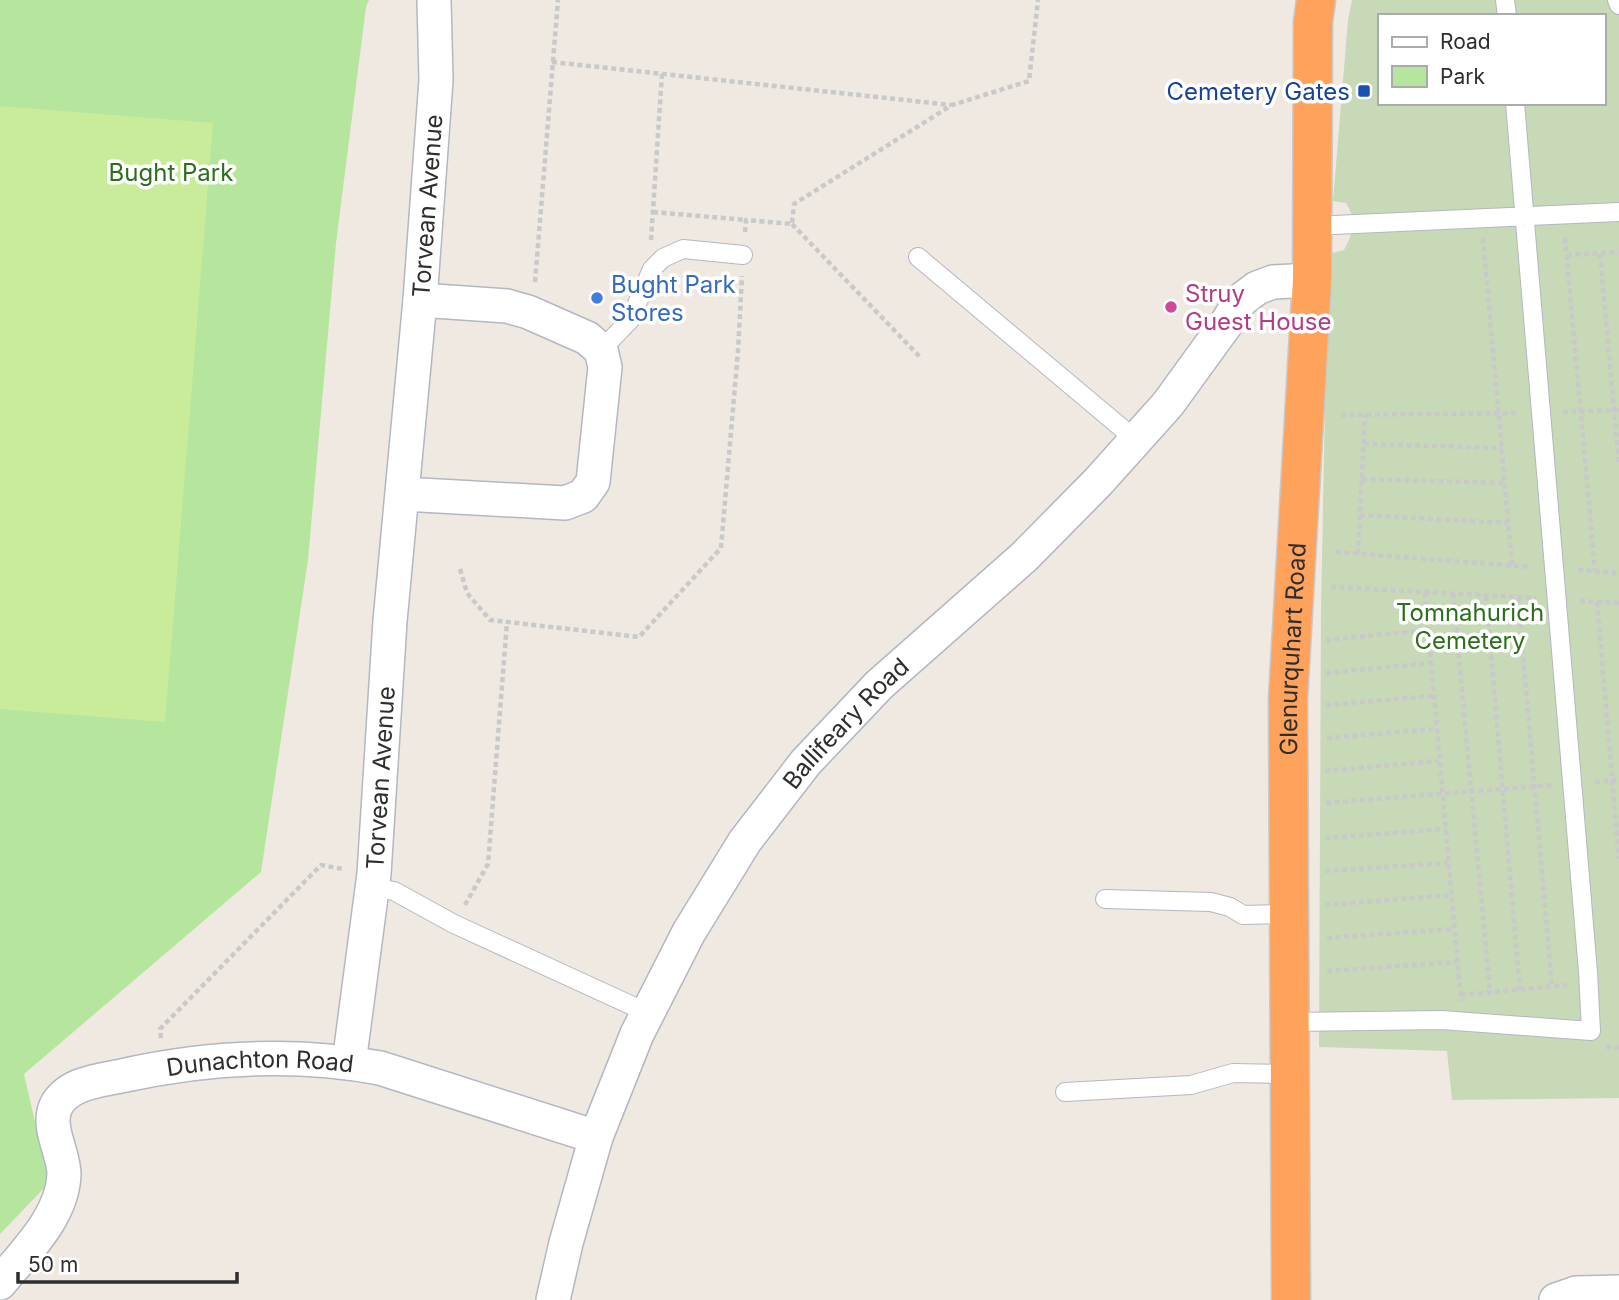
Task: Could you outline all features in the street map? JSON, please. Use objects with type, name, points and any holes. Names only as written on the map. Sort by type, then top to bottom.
[{"type":"highway","name":"Glenurquhart Road","points":[[1291,1300],[1289,1022],[1307,910],[1288,699],[1312,280],[1313,22],[1316,0]]},
{"type":"street","name":"Torvean Avenue","points":[[349,1063],[373,880],[390,621],[403,494],[436,80],[434,0]]},
{"type":"street","name":"Ballifeary Road","points":[[553,1300],[566,1243],[597,1138],[637,1034],[689,932],[745,842],[806,762],[879,685],[1024,557],[1136,440],[1195,367],[1241,300],[1257,288],[1273,282],[1312,280]]},
{"type":"street","points":[[403,494],[565,503],[583,496],[593,482],[605,367],[601,349],[587,338],[532,314],[507,306],[419,300]]},
{"type":"street","name":"Dunachton Road","points":[[0,1283],[41,1232],[56,1206],[64,1171],[54,1128],[54,1109],[63,1095],[81,1084],[164,1067],[228,1058],[349,1063],[380,1068],[597,1138]]},
{"type":"street","points":[[1556,1300],[1576,1293],[1619,1292]]},
{"type":"lane","points":[[1617,0],[1619,5]]},
{"type":"lane","points":[[1289,1022],[1442,1020],[1591,1031],[1515,105]]},
{"type":"lane","points":[[1312,226],[1353,226],[1524,214],[1619,212]]},
{"type":"lane","points":[[601,349],[630,320],[652,269],[663,258],[683,249],[743,255]]},
{"type":"lane","points":[[918,257],[1136,440]]},
{"type":"lane","points":[[373,880],[454,924],[648,1013]]},
{"type":"lane","points":[[1105,899],[1210,902],[1230,907],[1243,915],[1307,910]]},
{"type":"lane","points":[[1065,1092],[1191,1084],[1233,1073],[1289,1074]]},
{"type":"path","points":[[532,314],[558,0]]},
{"type":"path","points":[[792,224],[794,204],[952,105],[1029,81],[1038,0]]},
{"type":"path","points":[[552,62],[952,105]]},
{"type":"path","points":[[651,240],[662,74]]},
{"type":"path","points":[[653,212],[792,224],[921,358]]},
{"type":"path","points":[[1563,213],[1595,571]]},
{"type":"path","points":[[1481,217],[1512,565]]},
{"type":"path","points":[[460,569],[467,593],[490,620],[639,637],[721,548],[746,220]]},
{"type":"path","points":[[1567,256],[1619,252]]},
{"type":"path","points":[[1600,254],[1617,410],[1619,464]]},
{"type":"path","points":[[1341,415],[1617,410]]},
{"type":"path","points":[[1359,554],[1365,414]]},
{"type":"path","points":[[1364,444],[1502,448]]},
{"type":"path","points":[[1362,479],[1505,483]]},
{"type":"path","points":[[1360,515],[1508,523]]},
{"type":"path","points":[[1336,552],[1619,573]]},
{"type":"path","points":[[1331,587],[1619,603]]},
{"type":"path","points":[[1425,593],[1463,1022]]},
{"type":"path","points":[[1453,594],[1490,992]]},
{"type":"path","points":[[1486,596],[1520,990]]},
{"type":"path","points":[[1518,598],[1552,986]]},
{"type":"path","points":[[1597,602],[1619,859]]},
{"type":"path","points":[[454,924],[488,864],[507,622]]},
{"type":"path","points":[[1326,639],[1428,630]]},
{"type":"path","points":[[1326,673],[1430,663]]},
{"type":"path","points":[[1326,705],[1433,696]]},
{"type":"path","points":[[1327,738],[1436,729]]},
{"type":"path","points":[[1325,771],[1438,761]]},
{"type":"path","points":[[1326,803],[1619,780]]},
{"type":"path","points":[[1325,838],[1444,829]]},
{"type":"path","points":[[1325,871],[1448,863]]},
{"type":"path","points":[[164,1067],[160,1029],[321,865],[373,880]]},
{"type":"path","points":[[1307,910],[1451,895]]},
{"type":"path","points":[[1327,938],[1454,929]]},
{"type":"path","points":[[1327,971],[1457,961]]},
{"type":"path","points":[[1447,996],[1588,983]]},
{"type":"green space","name":"Bught Park","points":[[0,0],[369,0],[336,243],[308,560],[261,872],[24,1074],[49,1183],[0,1234]]},
{"type":"green space","name":"Tomnahurich Cemetery","points":[[1352,0],[1619,0],[1619,1098],[1452,1100],[1447,1051],[1319,1047],[1321,610],[1328,254],[1344,250],[1352,227],[1352,215],[1346,203],[1333,201],[1348,20]]},
{"type":"green space","points":[[0,106],[213,123],[165,722],[0,709]]},
{"type":"place","name":"Cemetery Gates","points":[[1364,91]]},
{"type":"place","name":"Bught Park Stores","points":[[597,298]]},
{"type":"place","name":"Struy Guest House","points":[[1171,307]]}]
